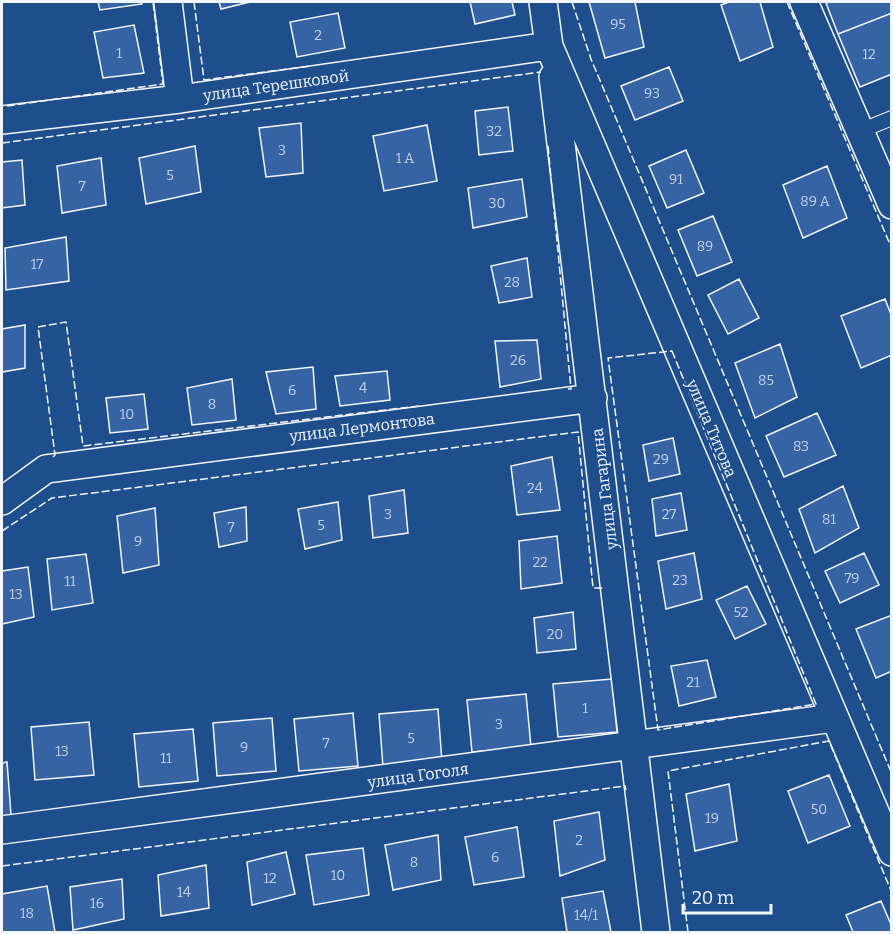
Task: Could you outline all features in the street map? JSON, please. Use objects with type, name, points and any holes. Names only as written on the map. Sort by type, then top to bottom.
[{"type":"street","points":[[168,2],[180,99]]},
{"type":"street","name":"улица Титова","points":[[543,2],[549,46],[891,852]]},
{"type":"street","points":[[804,2],[891,205]]},
{"type":"street","name":"улица Терешковой","points":[[2,120],[180,99],[549,46]]},
{"type":"street","name":"улица Гагарина","points":[[549,46],[656,933]]},
{"type":"street","name":"улица Лермонтова","points":[[2,501],[46,470],[593,398]]},
{"type":"street","name":"улица Гоголя","points":[[2,830],[834,717]]},
{"type":"lane","points":[[860,131],[891,118]]},
{"type":"building","points":[[98,2],[141,2],[142,4],[100,10]]},
{"type":"building","points":[[219,2],[250,2],[221,9]]},
{"type":"building","points":[[470,2],[512,2],[515,15],[475,24]]},
{"type":"building","points":[[589,2],[635,2],[644,47],[605,58]]},
{"type":"building","points":[[729,2],[760,2],[773,47],[740,61],[721,5]]},
{"type":"building","points":[[892,2],[892,13],[838,34],[826,3]]},
{"type":"building","points":[[338,13],[345,48],[297,57],[290,22]]},
{"type":"building","points":[[892,13],[892,74],[860,87],[838,34]]},
{"type":"building","points":[[134,25],[144,73],[103,78],[94,32]]},
{"type":"building","points":[[669,67],[683,101],[635,120],[621,86]]},
{"type":"building","points":[[508,107],[513,151],[479,155],[475,111]]},
{"type":"building","points":[[301,123],[303,173],[266,177],[259,128]]},
{"type":"building","points":[[427,125],[437,181],[384,191],[373,136]]},
{"type":"building","points":[[195,146],[201,192],[146,204],[139,158]]},
{"type":"building","points":[[686,150],[704,193],[667,208],[649,166]]},
{"type":"building","points":[[101,158],[106,205],[62,213],[57,166]]},
{"type":"building","points":[[22,160],[25,205],[2,208],[2,162]]},
{"type":"building","points":[[827,166],[847,218],[803,238],[783,185]]},
{"type":"building","points":[[522,179],[527,217],[473,228],[468,188]]},
{"type":"building","points":[[713,216],[732,262],[697,276],[678,230]]},
{"type":"building","points":[[66,237],[69,281],[6,290],[5,248]]},
{"type":"building","points":[[527,258],[532,297],[499,303],[491,266]]},
{"type":"building","points":[[739,279],[759,318],[728,334],[708,295]]},
{"type":"building","points":[[885,299],[892,317],[892,355],[861,368],[841,316]]},
{"type":"building","points":[[25,325],[25,368],[2,372],[2,329]]},
{"type":"building","points":[[537,340],[541,379],[500,387],[495,341]]},
{"type":"building","points":[[780,344],[797,397],[755,418],[735,363]]},
{"type":"building","points":[[313,367],[316,409],[276,414],[266,372]]},
{"type":"building","points":[[387,371],[390,400],[340,406],[335,376]]},
{"type":"building","points":[[232,379],[236,420],[192,425],[187,388]]},
{"type":"building","points":[[144,394],[148,429],[110,433],[106,398]]},
{"type":"building","points":[[817,413],[836,455],[784,477],[766,436]]},
{"type":"building","points":[[673,438],[680,474],[649,481],[643,445]]},
{"type":"building","points":[[552,457],[560,510],[517,515],[511,466]]},
{"type":"building","points":[[843,486],[859,528],[815,553],[799,509]]},
{"type":"building","points":[[404,490],[408,533],[373,538],[369,496]]},
{"type":"building","points":[[681,493],[687,530],[656,536],[652,499]]},
{"type":"building","points":[[338,502],[342,540],[305,549],[298,509]]},
{"type":"building","points":[[246,507],[247,541],[219,547],[214,513]]},
{"type":"building","points":[[155,508],[159,565],[123,573],[117,516]]},
{"type":"building","points":[[557,536],[562,583],[521,589],[519,541]]},
{"type":"building","points":[[694,553],[702,599],[666,609],[658,561]]},
{"type":"building","points":[[864,553],[879,585],[840,603],[825,571]]},
{"type":"building","points":[[86,554],[93,603],[52,610],[47,559]]},
{"type":"building","points":[[28,567],[34,617],[2,624],[2,571]]},
{"type":"building","points":[[747,586],[766,624],[735,639],[716,600]]},
{"type":"building","points":[[573,612],[576,649],[537,653],[534,618]]},
{"type":"building","points":[[892,615],[892,671],[876,678],[856,629]]},
{"type":"building","points":[[707,660],[716,697],[679,706],[671,666]]},
{"type":"building","points":[[612,679],[617,732],[558,737],[553,684]]},
{"type":"building","points":[[526,694],[531,747],[472,752],[467,700]]},
{"type":"building","points":[[438,709],[442,762],[383,767],[379,714]]},
{"type":"building","points":[[353,713],[358,766],[299,771],[294,719]]},
{"type":"building","points":[[272,718],[276,771],[217,776],[213,723]]},
{"type":"building","points":[[89,722],[94,775],[35,780],[31,727]]},
{"type":"building","points":[[193,729],[198,781],[139,787],[134,734]]},
{"type":"building","points":[[7,762],[11,815],[2,816],[2,763]]},
{"type":"building","points":[[829,775],[850,826],[808,843],[788,791]]},
{"type":"building","points":[[729,784],[737,841],[695,851],[686,794]]},
{"type":"building","points":[[599,812],[605,860],[560,876],[554,821]]},
{"type":"building","points":[[517,827],[524,877],[474,885],[465,837]]},
{"type":"building","points":[[438,835],[441,880],[393,890],[385,845]]},
{"type":"building","points":[[363,848],[369,895],[314,905],[306,855]]},
{"type":"building","points":[[286,852],[295,894],[252,905],[247,862]]},
{"type":"building","points":[[206,865],[209,908],[161,916],[158,875]]},
{"type":"building","points":[[122,879],[124,919],[73,930],[70,887]]},
{"type":"building","points":[[47,886],[55,932],[2,932],[2,894]]},
{"type":"building","points":[[603,891],[611,932],[567,932],[562,898]]},
{"type":"building","points":[[881,901],[892,932],[853,932],[846,915]]},
{"type":"fence","points":[[7,106],[163,84],[153,2]]},
{"type":"fence","points":[[194,2],[204,80],[310,66]]},
{"type":"fence","points":[[572,2],[591,59],[892,774]]},
{"type":"fence","points":[[787,2],[892,249]]},
{"type":"fence","points":[[2,143],[541,72]]},
{"type":"fence","points":[[548,146],[571,389],[568,389]]},
{"type":"fence","points":[[53,457],[55,455],[38,327],[66,322],[83,446],[419,406]]},
{"type":"fence","points":[[672,351],[816,704],[658,730],[608,358],[672,351]]},
{"type":"fence","points":[[2,531],[52,498],[578,432],[593,588],[603,588],[603,590]]},
{"type":"fence","points":[[688,932],[668,771],[829,741],[892,893]]},
{"type":"fence","points":[[2,866],[625,786],[626,790]]}]
